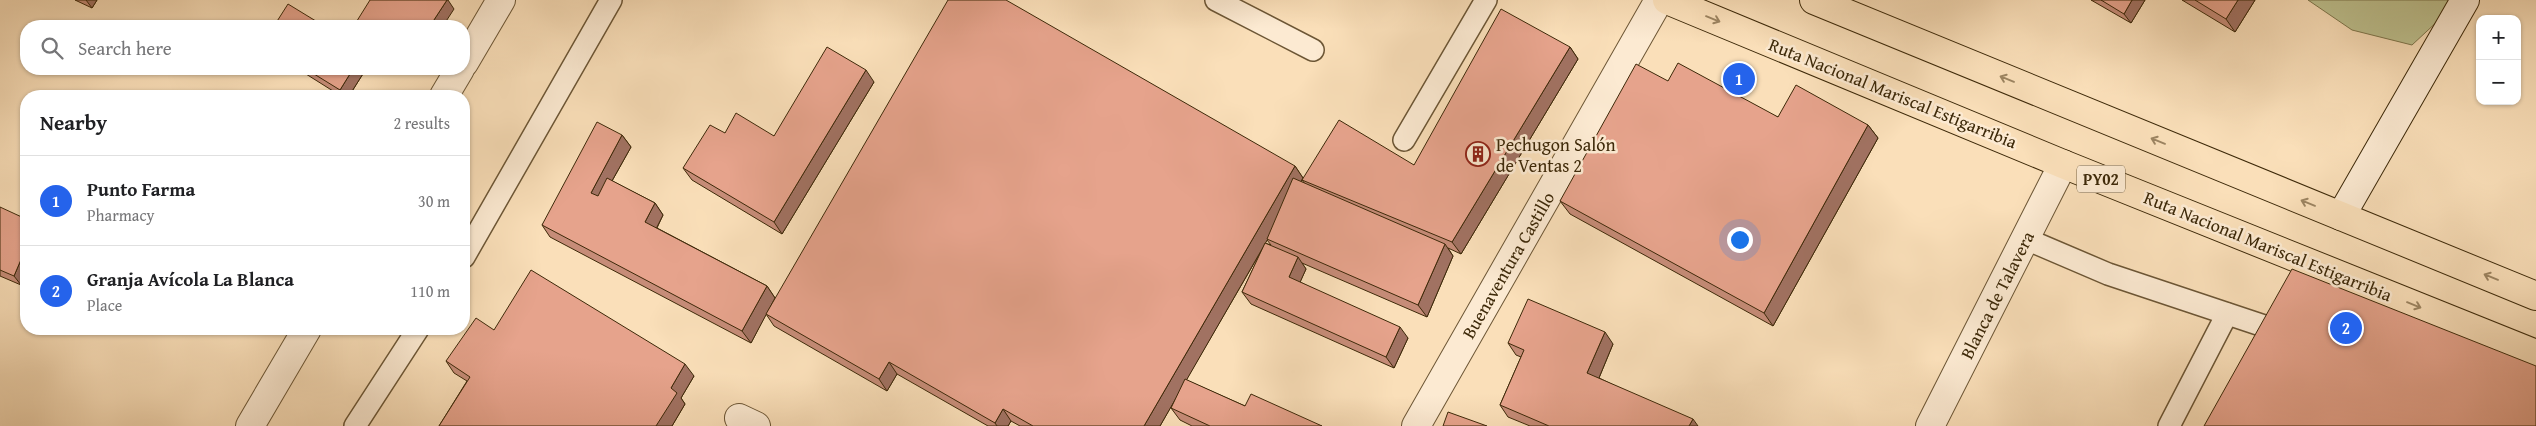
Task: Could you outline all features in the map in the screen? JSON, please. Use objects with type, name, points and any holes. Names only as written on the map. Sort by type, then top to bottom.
[{"type":"highway","name":"Ruta Nacional Mariscal Estigarribia","points":[[1668,0],[2063,164],[2313,285],[2536,354]]},
{"type":"highway","points":[[1814,0],[2536,296]]},
{"type":"street","points":[[470,53],[501,0]]},
{"type":"street","name":"Buenaventura Castillo","points":[[1416,426],[1659,0]]},
{"type":"street","points":[[2340,216],[2465,0]]},
{"type":"street","points":[[448,90],[456,75]]},
{"type":"street","name":"Blanca de Talavera","points":[[1930,426],[2063,164]]},
{"type":"street","points":[[250,426],[303,335]]},
{"type":"lane","points":[[470,247],[611,0]]},
{"type":"lane","points":[[1216,0],[1313,50]]},
{"type":"lane","points":[[1404,140],[1486,0]]},
{"type":"lane","points":[[2026,239],[2108,274],[2270,328],[2283,326],[2292,319],[2313,285]]},
{"type":"lane","points":[[2169,426],[2227,314]]},
{"type":"lane","points":[[355,426],[414,335]]},
{"type":"green space","points":[[2308,0],[2455,0],[2455,5],[2412,45],[2352,30]]},
{"type":"building","points":[[370,0],[447,0],[434,20],[358,20]]},
{"type":"building","points":[[948,0],[1006,0],[1295,166],[1144,426],[1033,426],[1003,409],[995,423],[889,362],[879,379],[766,314]]},
{"type":"building","points":[[2101,0],[2132,0],[2124,14]]},
{"type":"building","points":[[2195,0],[2238,0],[2226,19]]},
{"type":"building","points":[[288,4],[314,20],[278,20]]},
{"type":"building","name":"Pechugon Salón de Ventas 2","points":[[1501,9],[1570,47],[1452,242],[1302,180],[1339,120],[1414,165]]},
{"type":"building","points":[[827,47],[866,70],[774,222],[683,168],[710,125],[725,133],[736,113],[774,136]]},
{"type":"building","points":[[1678,63],[1778,117],[1796,85],[1868,125],[1764,313],[1560,201],[1636,64],[1668,81]]},
{"type":"building","points":[[316,75],[349,75],[340,90]]},
{"type":"building","points":[[597,122],[622,135],[591,193],[598,196],[607,178],[655,203],[645,222],[767,286],[742,331],[542,225]]},
{"type":"building","points":[[1293,178],[1445,244],[1418,305],[1267,239]]},
{"type":"building","points":[[0,207],[20,216],[20,262],[14,276],[0,270]]},
{"type":"building","points":[[1265,243],[1298,257],[1289,277],[1400,327],[1386,357],[1242,292]]},
{"type":"building","points":[[2292,269],[2536,366],[2536,426],[2204,426]]},
{"type":"building","points":[[531,270],[685,364],[671,388],[677,393],[656,426],[439,426],[470,377],[446,361],[464,335],[470,335],[470,327],[476,318],[494,330]]},
{"type":"building","points":[[1528,299],[1605,332],[1587,373],[1693,419],[1689,426],[1549,426],[1500,405],[1524,350],[1508,343]]},
{"type":"building","points":[[1185,379],[1245,406],[1251,394],[1322,426],[1210,426],[1171,408]]},
{"type":"building","points":[[1448,412],[1487,426],[1443,426]]},
{"type":"place","name":"Punto Farma","points":[[1739,79]]},
{"type":"place","name":"Pechugon Salón de Ventas 2","points":[[1478,154]]},
{"type":"place","name":"Granja Avícola La Blanca","points":[[2346,328]]}]
